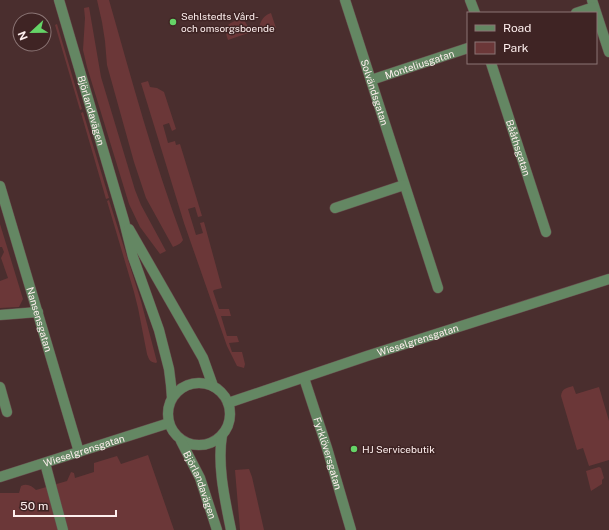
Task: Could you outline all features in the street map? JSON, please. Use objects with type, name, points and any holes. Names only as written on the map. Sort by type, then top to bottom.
[{"type":"street","name":"Björlandavägen","points":[[59,0],[124,221],[133,257],[159,330],[169,369],[171,385],[172,398],[167,410],[169,424],[181,441],[200,478],[217,530]]},
{"type":"street","name":"Solvändsgatan","points":[[345,0],[438,288]]},
{"type":"street","points":[[470,0],[475,12]]},
{"type":"street","points":[[578,12],[593,4]]},
{"type":"street","points":[[597,16],[609,52]]},
{"type":"street","name":"Monteliusgatan","points":[[371,80],[467,48]]},
{"type":"street","name":"Bååthsgatan","points":[[491,64],[546,232]]},
{"type":"street","points":[[335,208],[404,185]]},
{"type":"street","name":"Nansensgatan","points":[[0,186],[80,452]]},
{"type":"street","name":"Björlandavägen","points":[[124,221],[203,358],[213,386],[222,393],[228,403],[230,414],[228,426],[222,435],[212,443],[200,446],[181,441]]},
{"type":"street","name":"Wieselgrensgatan","points":[[228,403],[367,356],[609,278]]},
{"type":"street","points":[[0,315],[38,312]]},
{"type":"street","name":"Fyrklöversgatan","points":[[304,378],[327,448],[351,530]]},
{"type":"street","points":[[172,398],[181,388],[193,383],[213,386]]},
{"type":"street","points":[[0,387],[7,412]]},
{"type":"street","name":"Wieselgrensgatan","points":[[0,477],[169,424]]},
{"type":"street","name":"Björlandavägen","points":[[222,435],[220,447],[221,477],[231,530]]},
{"type":"street","points":[[45,463],[63,530]]},
{"type":"green space","points":[[97,0],[109,0],[153,151],[183,240],[173,247],[146,198],[134,162],[107,65],[105,41]]},
{"type":"green space","points":[[89,7],[101,77],[135,190],[141,205],[166,251],[160,254],[140,227],[129,204],[87,67],[83,50],[85,18],[84,8]]},
{"type":"green space","points":[[271,13],[276,28],[259,33],[262,20],[265,16]]},
{"type":"green space","points":[[243,18],[251,32],[228,40],[226,31],[228,25]]},
{"type":"green space","points":[[57,24],[82,109],[80,110],[55,25]]},
{"type":"green space","points":[[148,81],[150,87],[157,88],[164,92],[176,129],[172,131],[169,123],[163,125],[168,143],[175,141],[176,145],[180,144],[202,216],[198,217],[195,207],[188,209],[196,235],[203,233],[200,223],[204,222],[222,288],[213,291],[219,309],[229,309],[231,316],[221,316],[227,336],[237,336],[239,342],[229,343],[232,352],[242,352],[245,364],[244,368],[237,366],[227,346],[184,223],[141,83]]},
{"type":"green space","points":[[83,112],[109,198],[106,199],[81,113]]},
{"type":"green space","points":[[109,200],[141,301],[157,362],[156,363],[152,362],[148,358],[138,308],[107,201]]},
{"type":"green space","points":[[0,224],[23,299],[19,307],[0,308],[0,281],[8,278],[1,258],[4,252],[2,247],[0,247]]},
{"type":"green space","points":[[573,386],[576,394],[599,387],[609,421],[609,460],[589,466],[583,448],[577,450],[561,396],[564,390]]},
{"type":"green space","points":[[148,455],[174,530],[0,530],[0,493],[19,493],[21,486],[23,485],[29,485],[36,490],[67,481],[71,472],[74,473],[75,478],[94,472],[94,463],[117,456],[121,464]]},
{"type":"green space","points":[[599,467],[601,468],[604,478],[602,480],[602,484],[591,491],[586,471]]},
{"type":"green space","points":[[249,469],[264,530],[240,530],[235,470]]},
{"type":"place","name":"Sehlstedts Vård- och omsorgsboende","points":[[173,22]]},
{"type":"place","name":"HJ Servicebutik","points":[[354,449]]}]
